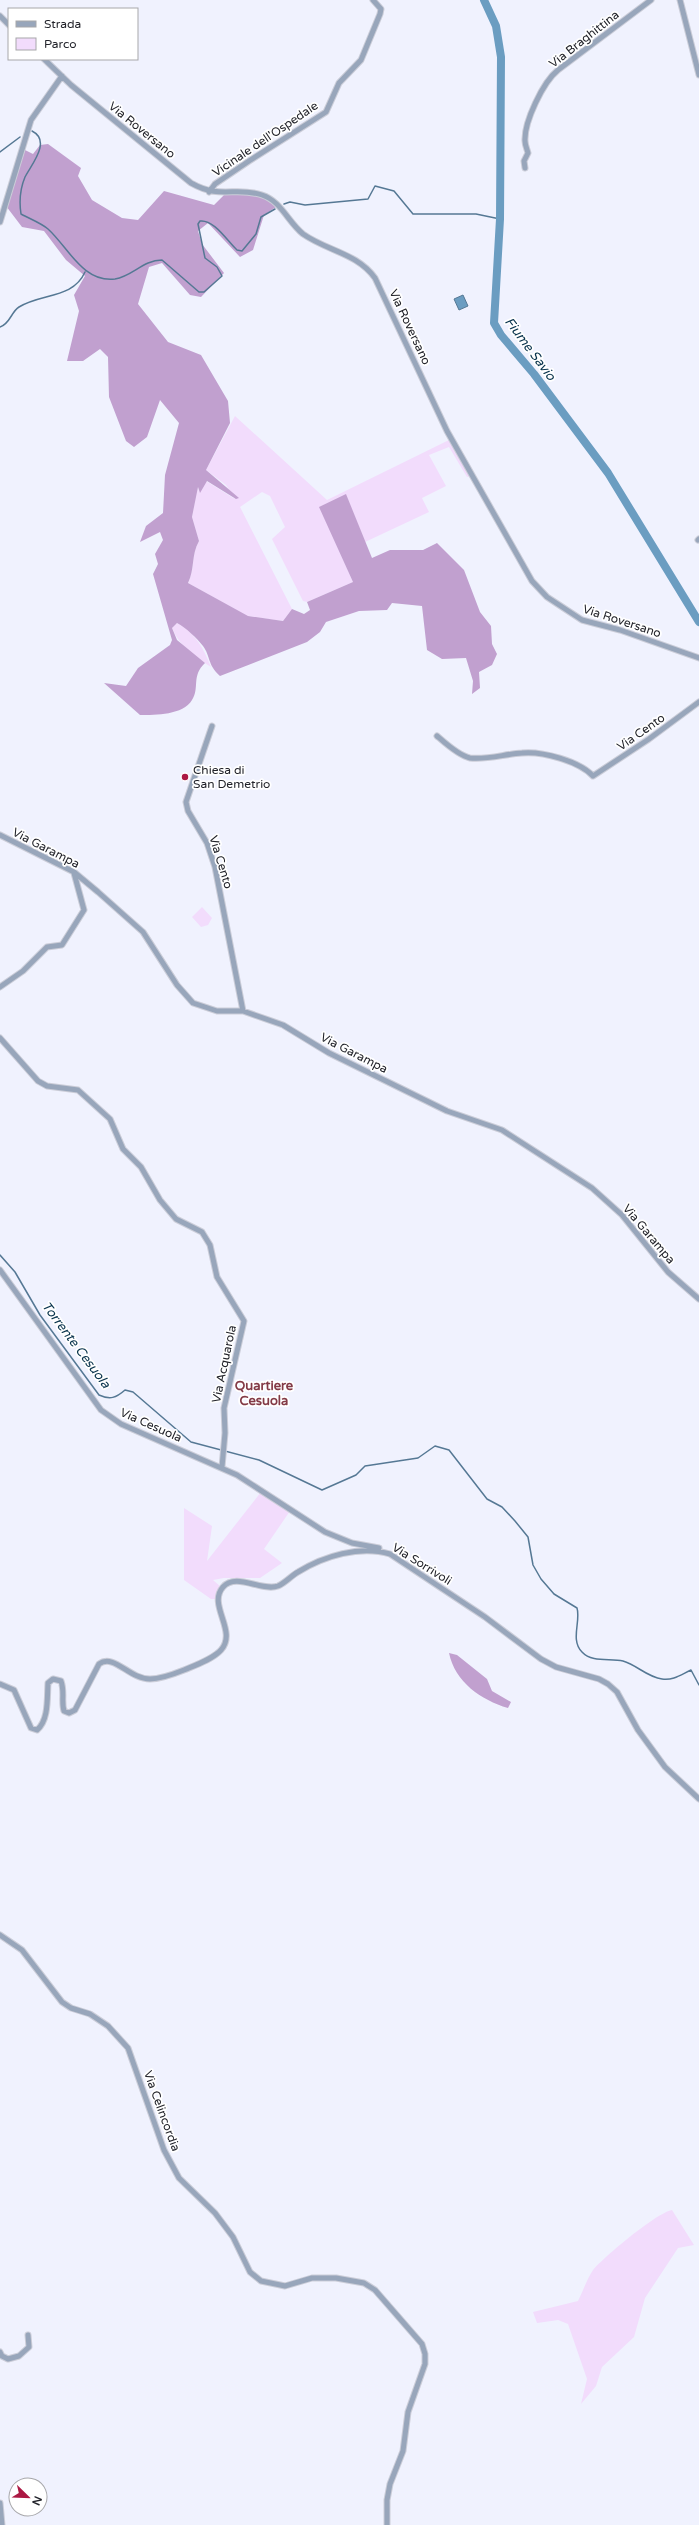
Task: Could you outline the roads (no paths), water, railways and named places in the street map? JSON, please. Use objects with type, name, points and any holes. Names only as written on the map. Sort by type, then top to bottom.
[{"type":"street","name":"Vicinale dell'Ospedale","points":[[209,192],[215,184],[326,112],[339,83],[361,60],[380,14],[381,9],[373,0]]},
{"type":"street","name":"Via Braghittina","points":[[525,168],[524,161],[528,153],[524,142],[530,115],[549,80],[558,70],[650,0]]},
{"type":"street","points":[[680,0],[699,75]]},
{"type":"street","points":[[0,16],[8,24]]},
{"type":"street","name":"Via Roversano","points":[[45,60],[62,76],[191,183],[209,192],[244,192],[271,198],[295,228],[305,235],[359,261],[368,269],[375,278],[447,431],[532,581],[547,597],[582,620],[620,630],[699,658]]},
{"type":"street","points":[[0,222],[24,150],[29,124],[33,114],[62,76]]},
{"type":"street","name":"Via Cento","points":[[437,736],[469,758],[498,757],[523,752],[542,755],[583,768],[593,776],[650,739],[699,702]]},
{"type":"street","name":"Via Cento","points":[[212,726],[186,802],[188,811],[206,842],[215,867],[243,1011]]},
{"type":"street","name":"Via Garampa","points":[[0,835],[74,872],[143,932],[177,985],[193,1003],[217,1011],[243,1011],[283,1025],[329,1053],[447,1111],[502,1130],[592,1188],[622,1215],[668,1272],[699,1299]]},
{"type":"street","points":[[0,987],[22,970],[47,947],[62,945],[68,938],[84,910],[74,872]]},
{"type":"street","name":"Via Acquarola","points":[[0,1038],[38,1081],[47,1086],[78,1090],[110,1119],[123,1149],[140,1167],[160,1200],[176,1218],[202,1232],[210,1245],[217,1277],[244,1321],[224,1408],[225,1433],[222,1467]]},
{"type":"street","name":"Via Cesuola","points":[[0,1270],[101,1410],[121,1424],[222,1467]]},
{"type":"street","points":[[222,1467],[325,1532],[352,1543],[377,1547],[390,1554]]},
{"type":"street","name":"Via Sorrivoli","points":[[0,1684],[14,1690],[30,1728],[37,1730],[42,1726],[45,1719],[48,1683],[54,1679],[61,1681],[64,1690],[63,1707],[64,1711],[69,1713],[75,1710],[99,1664],[104,1660],[112,1661],[132,1676],[149,1679],[171,1675],[202,1662],[220,1651],[227,1635],[218,1600],[221,1589],[225,1584],[237,1581],[267,1588],[278,1586],[299,1572],[330,1558],[362,1550],[376,1550],[390,1554],[485,1617],[541,1659],[556,1667],[599,1679],[608,1684],[617,1692],[638,1730],[665,1767],[699,1799]]},
{"type":"street","name":"Via Celincordia","points":[[0,1935],[22,1950],[62,2002],[71,2008],[90,2014],[108,2026],[128,2048],[164,2150],[179,2178],[215,2213],[233,2237],[250,2272],[261,2281],[285,2286],[312,2278],[336,2278],[364,2283],[375,2290],[422,2344],[426,2354],[425,2364],[408,2412],[404,2452],[390,2484],[387,2500],[387,2525]]},
{"type":"street","points":[[0,2352],[2,2356],[8,2359],[19,2356],[29,2347],[28,2335]]},
{"type":"street","points":[[0,2503],[2,2525]]},
{"type":"water","points":[[463,295],[468,306],[459,310],[454,299]]},
{"type":"waterway","name":"Fiume Savio","points":[[484,0],[496,26],[501,57],[500,219],[494,323],[501,335],[534,374],[608,473],[699,622]]},
{"type":"waterway","points":[[32,131],[38,135],[40,147],[22,186],[20,200],[21,214],[48,229],[85,270],[104,279],[115,279],[127,275],[144,265],[162,260],[199,292],[204,292],[222,276],[217,267],[205,258],[198,224],[200,221],[205,221],[215,227],[237,250],[242,251],[256,234],[261,217],[275,209]]},
{"type":"waterway","points":[[0,152],[20,137]]},
{"type":"waterway","points":[[284,204],[290,202],[305,205],[368,199],[375,186],[394,191],[413,214],[476,214],[500,219]]},
{"type":"waterway","points":[[0,327],[8,321],[19,307],[37,299],[56,294],[73,287],[80,281],[85,272]]},
{"type":"waterway","name":"Torrente Cesuola","points":[[0,1255],[15,1272],[40,1315],[99,1395],[110,1398],[119,1395],[125,1390],[133,1392],[191,1442],[259,1460],[322,1490],[356,1475],[365,1466],[418,1458],[435,1446],[449,1450],[487,1499],[502,1507],[528,1537],[533,1565],[541,1579],[554,1594],[577,1608],[578,1619],[576,1636],[582,1652],[591,1658],[623,1661],[652,1676],[662,1679],[674,1678],[691,1670],[699,1685]]},
{"type":"place","name":"Chiesa di San Demetrio","points":[[185,777]]},
{"type":"district","name":"Quartiere Cesuola","points":[[264,1394]]}]
